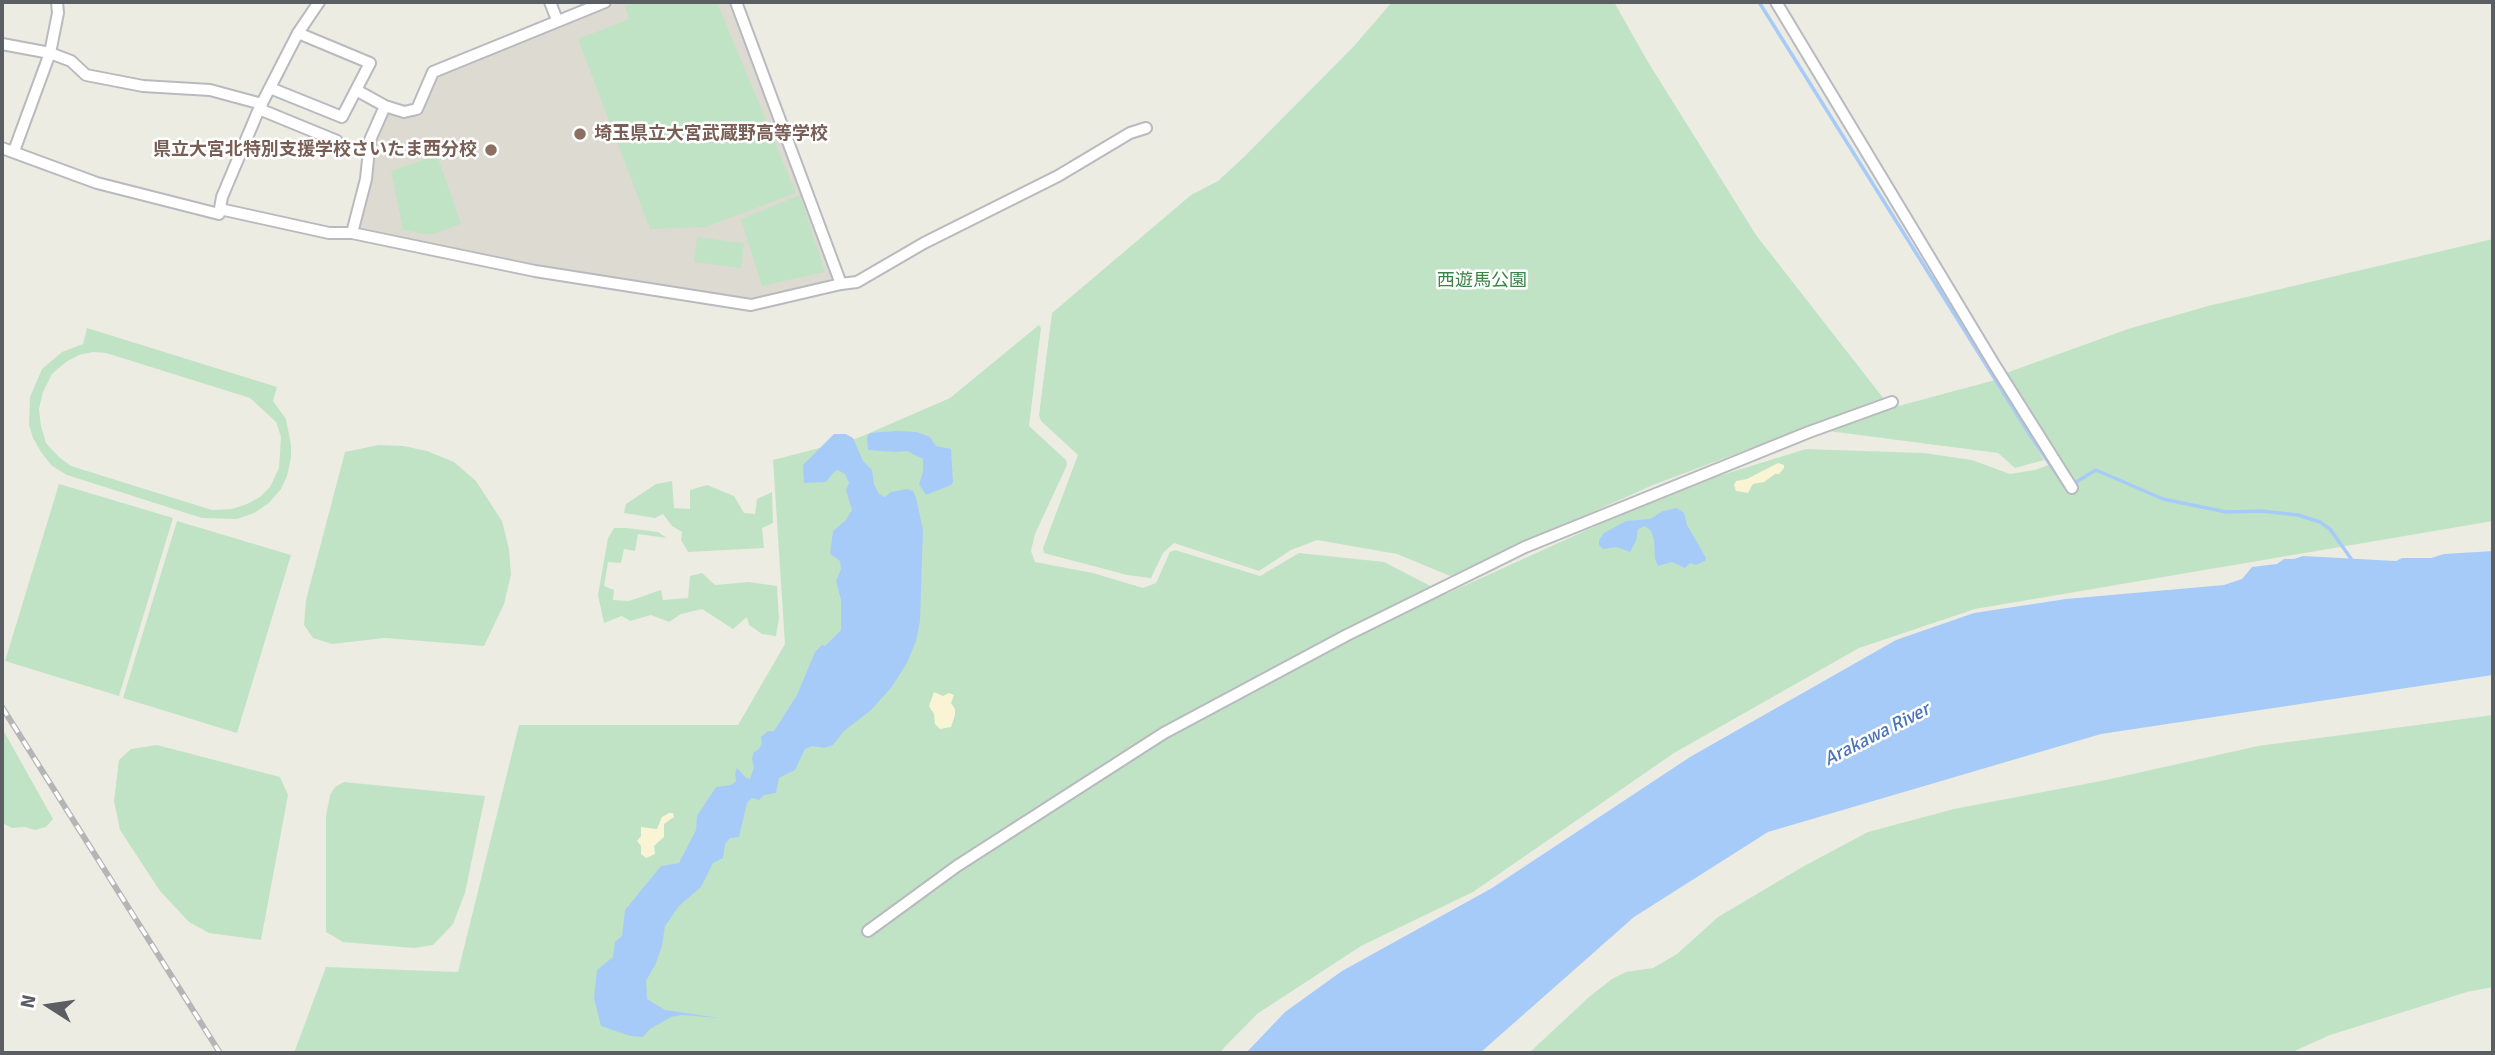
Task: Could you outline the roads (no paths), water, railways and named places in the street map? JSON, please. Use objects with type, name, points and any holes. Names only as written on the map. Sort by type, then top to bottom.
[{"type":"street","points":[[14,151],[51,50],[58,13],[57,2]]},
{"type":"street","points":[[2,148],[97,183],[219,214],[222,197],[260,107],[298,33],[319,2]]},
{"type":"street","points":[[550,2],[557,20]]},
{"type":"street","points":[[356,90],[385,106],[404,112],[417,109],[433,72],[606,2]]},
{"type":"street","points":[[736,2],[842,284]]},
{"type":"street","points":[[1776,2],[1994,364],[2073,488]]},
{"type":"street","points":[[270,88],[342,117],[370,63],[298,33]]},
{"type":"street","points":[[2,41],[51,50],[71,61],[86,75],[144,86],[210,90],[260,107],[337,141]]},
{"type":"street","points":[[352,233],[366,179],[370,140],[385,106]]},
{"type":"street","points":[[220,209],[329,233],[352,233],[536,271],[751,305],[857,282],[924,243],[1058,176],[1130,133],[1146,128]]},
{"type":"street","points":[[868,931],[957,866],[1164,733],[1347,635],[1525,547],[1796,437],[1892,402]]},
{"type":"water","points":[[917,432],[930,437],[936,446],[951,449],[951,485],[926,495],[919,484],[923,459],[907,451],[868,450],[867,437],[870,433]]},
{"type":"water","points":[[834,434],[846,434],[853,438],[863,461],[872,470],[879,494],[885,497],[891,492],[907,489],[913,491],[916,497],[923,530],[920,621],[916,641],[907,663],[891,688],[871,710],[844,731],[833,745],[805,749],[795,770],[779,778],[776,793],[764,795],[759,800],[752,798],[747,803],[739,837],[730,838],[725,844],[723,858],[713,863],[701,887],[679,906],[665,926],[662,946],[646,981],[647,999],[665,1010],[720,1018],[682,1015],[671,1017],[650,1029],[643,1037],[630,1036],[601,1026],[594,998],[597,970],[613,957],[615,942],[622,936],[625,910],[661,866],[679,863],[696,830],[697,816],[716,787],[731,785],[736,781],[737,768],[750,779],[754,767],[753,753],[762,743],[761,737],[768,731],[774,731],[797,695],[815,652],[841,630],[841,600],[836,581],[841,569],[840,561],[830,554],[833,531],[846,520],[852,510],[846,490],[849,483],[845,474],[838,470],[826,482],[804,483],[803,465]]},
{"type":"water","points":[[1677,508],[1684,513],[1687,525],[1706,558],[1705,561],[1696,565],[1690,563],[1685,568],[1672,562],[1658,566],[1654,540],[1651,531],[1645,526],[1638,529],[1630,552],[1617,547],[1603,549],[1599,545],[1604,533],[1626,521],[1650,519],[1663,511]]},
{"type":"water","name":"Arakawa River","points":[[2493,551],[2493,675],[2101,734],[1768,832],[1634,917],[1480,1053],[1246,1053],[1285,1012],[1342,971],[1492,888],[1690,757],[1896,640],[1974,613],[2066,599],[2224,585],[2242,579],[2252,567],[2277,564],[2284,559],[2303,556],[2396,561],[2402,558],[2431,558],[2444,554]]},
{"type":"waterway","points":[[1759,2],[2030,435],[2066,488],[2096,470],[2163,499],[2226,512],[2262,511],[2298,515],[2320,522],[2330,529],[2352,560]]},
{"type":"railway","points":[[2,707],[220,1053]]},
{"type":"place","name":"埼玉県立大宮武蔵野高等学校","points":[[580,134]]},
{"type":"place","name":"県立大宮北特別支援学校さいたま西分校","points":[[491,150]]},
{"type":"park label","name":"西遊馬公園","points":[[1482,281]]}]
